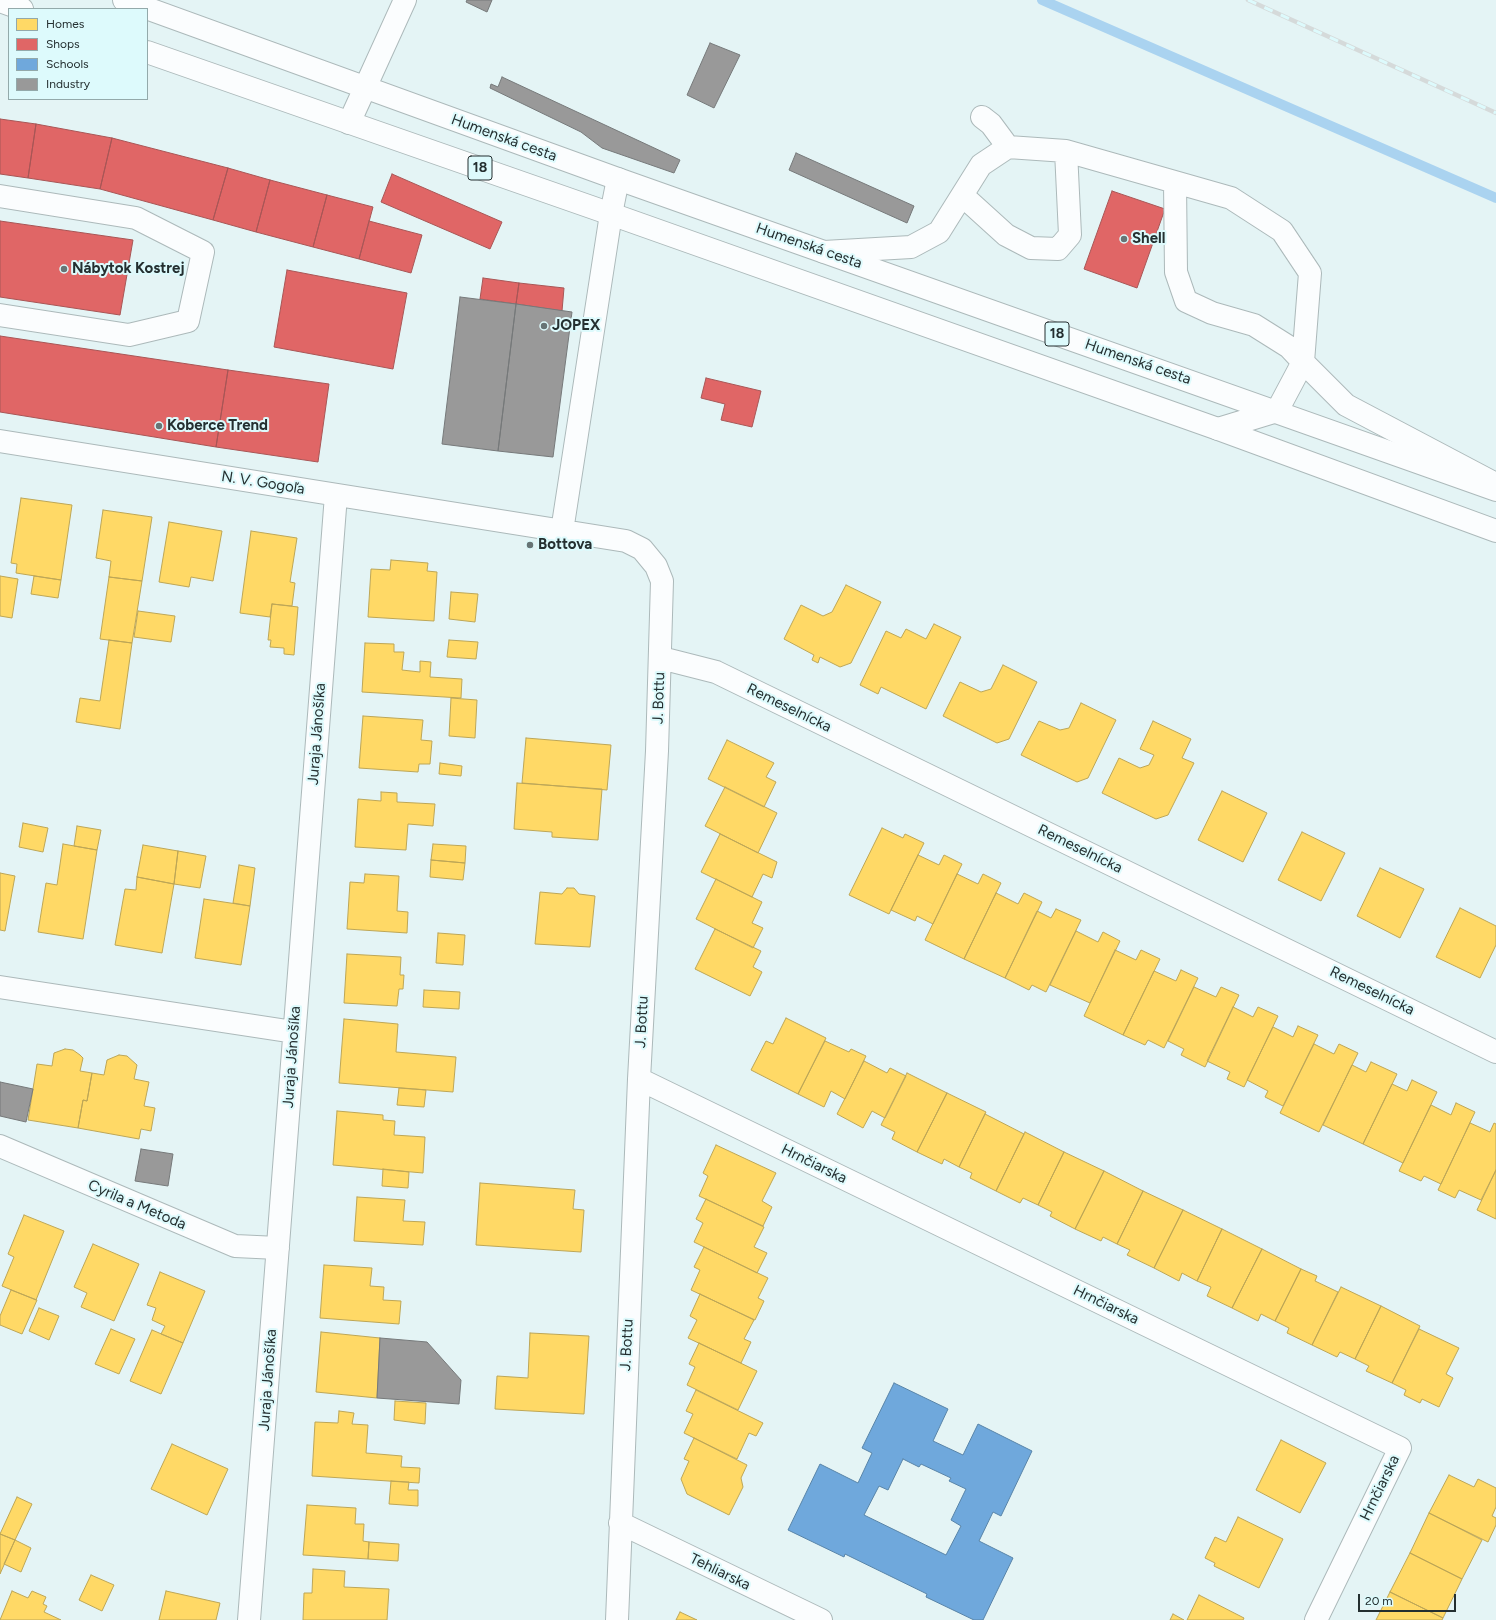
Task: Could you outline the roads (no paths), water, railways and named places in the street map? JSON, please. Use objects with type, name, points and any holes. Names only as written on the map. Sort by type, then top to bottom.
[{"type":"street","name":"Humenská cesta","points":[[124,0],[146,8]]},
{"type":"street","points":[[349,123],[405,0]]},
{"type":"street","points":[[0,1],[19,8]]},
{"type":"street","name":"Humenská cesta","points":[[148,9],[618,179],[1277,411],[1496,490]]},
{"type":"street","name":"18","points":[[148,52],[611,214],[1218,429],[1496,530]]},
{"type":"street","points":[[982,117],[991,124],[1008,147]]},
{"type":"street","points":[[824,252],[911,247],[939,232],[963,196],[981,165],[1008,147],[1066,151],[1231,198],[1282,231],[1310,273],[1303,362],[1277,411],[1218,429]]},
{"type":"street","points":[[963,196],[1006,235],[1031,248],[1058,249],[1070,235],[1066,151]]},
{"type":"street","points":[[562,531],[611,214],[618,179]]},
{"type":"street","points":[[1175,182],[1176,272],[1186,301],[1212,313],[1254,325],[1289,347],[1346,405],[1496,484]]},
{"type":"street","points":[[0,196],[136,218],[203,252],[188,321],[130,335],[0,315]]},
{"type":"street","name":"N. V. Gogoľa","points":[[0,440],[526,525]]},
{"type":"street","name":"Juraja Jánošíka","points":[[249,1620],[336,495]]},
{"type":"street","name":"J. Bottu","points":[[526,525],[626,541],[642,549],[656,566],[662,581],[661,658],[657,751],[639,1079],[617,1620]]},
{"type":"street","name":"Remeselnícka","points":[[661,658],[716,672],[1496,1052]]},
{"type":"street","points":[[0,987],[294,1032]]},
{"type":"street","name":"Hrnčiarska","points":[[639,1079],[1400,1448],[1316,1620]]},
{"type":"street","name":"Cyrila a Metoda","points":[[0,1146],[235,1246],[278,1248]]},
{"type":"street","name":"Tehliarska","points":[[620,1523],[821,1620]]},
{"type":"waterway","points":[[1042,0],[1496,198]]},
{"type":"railway","points":[[1248,0],[1496,113]]},
{"type":"place","name":"Shell","points":[[1124,239]]},
{"type":"place","name":"Nábytok Kostrej","points":[[64,269]]},
{"type":"place","name":"JOPEX","points":[[544,326]]},
{"type":"place","name":"Koberce Trend","points":[[159,426]]},
{"type":"place","name":"Bottova","points":[[530,545]]}]
